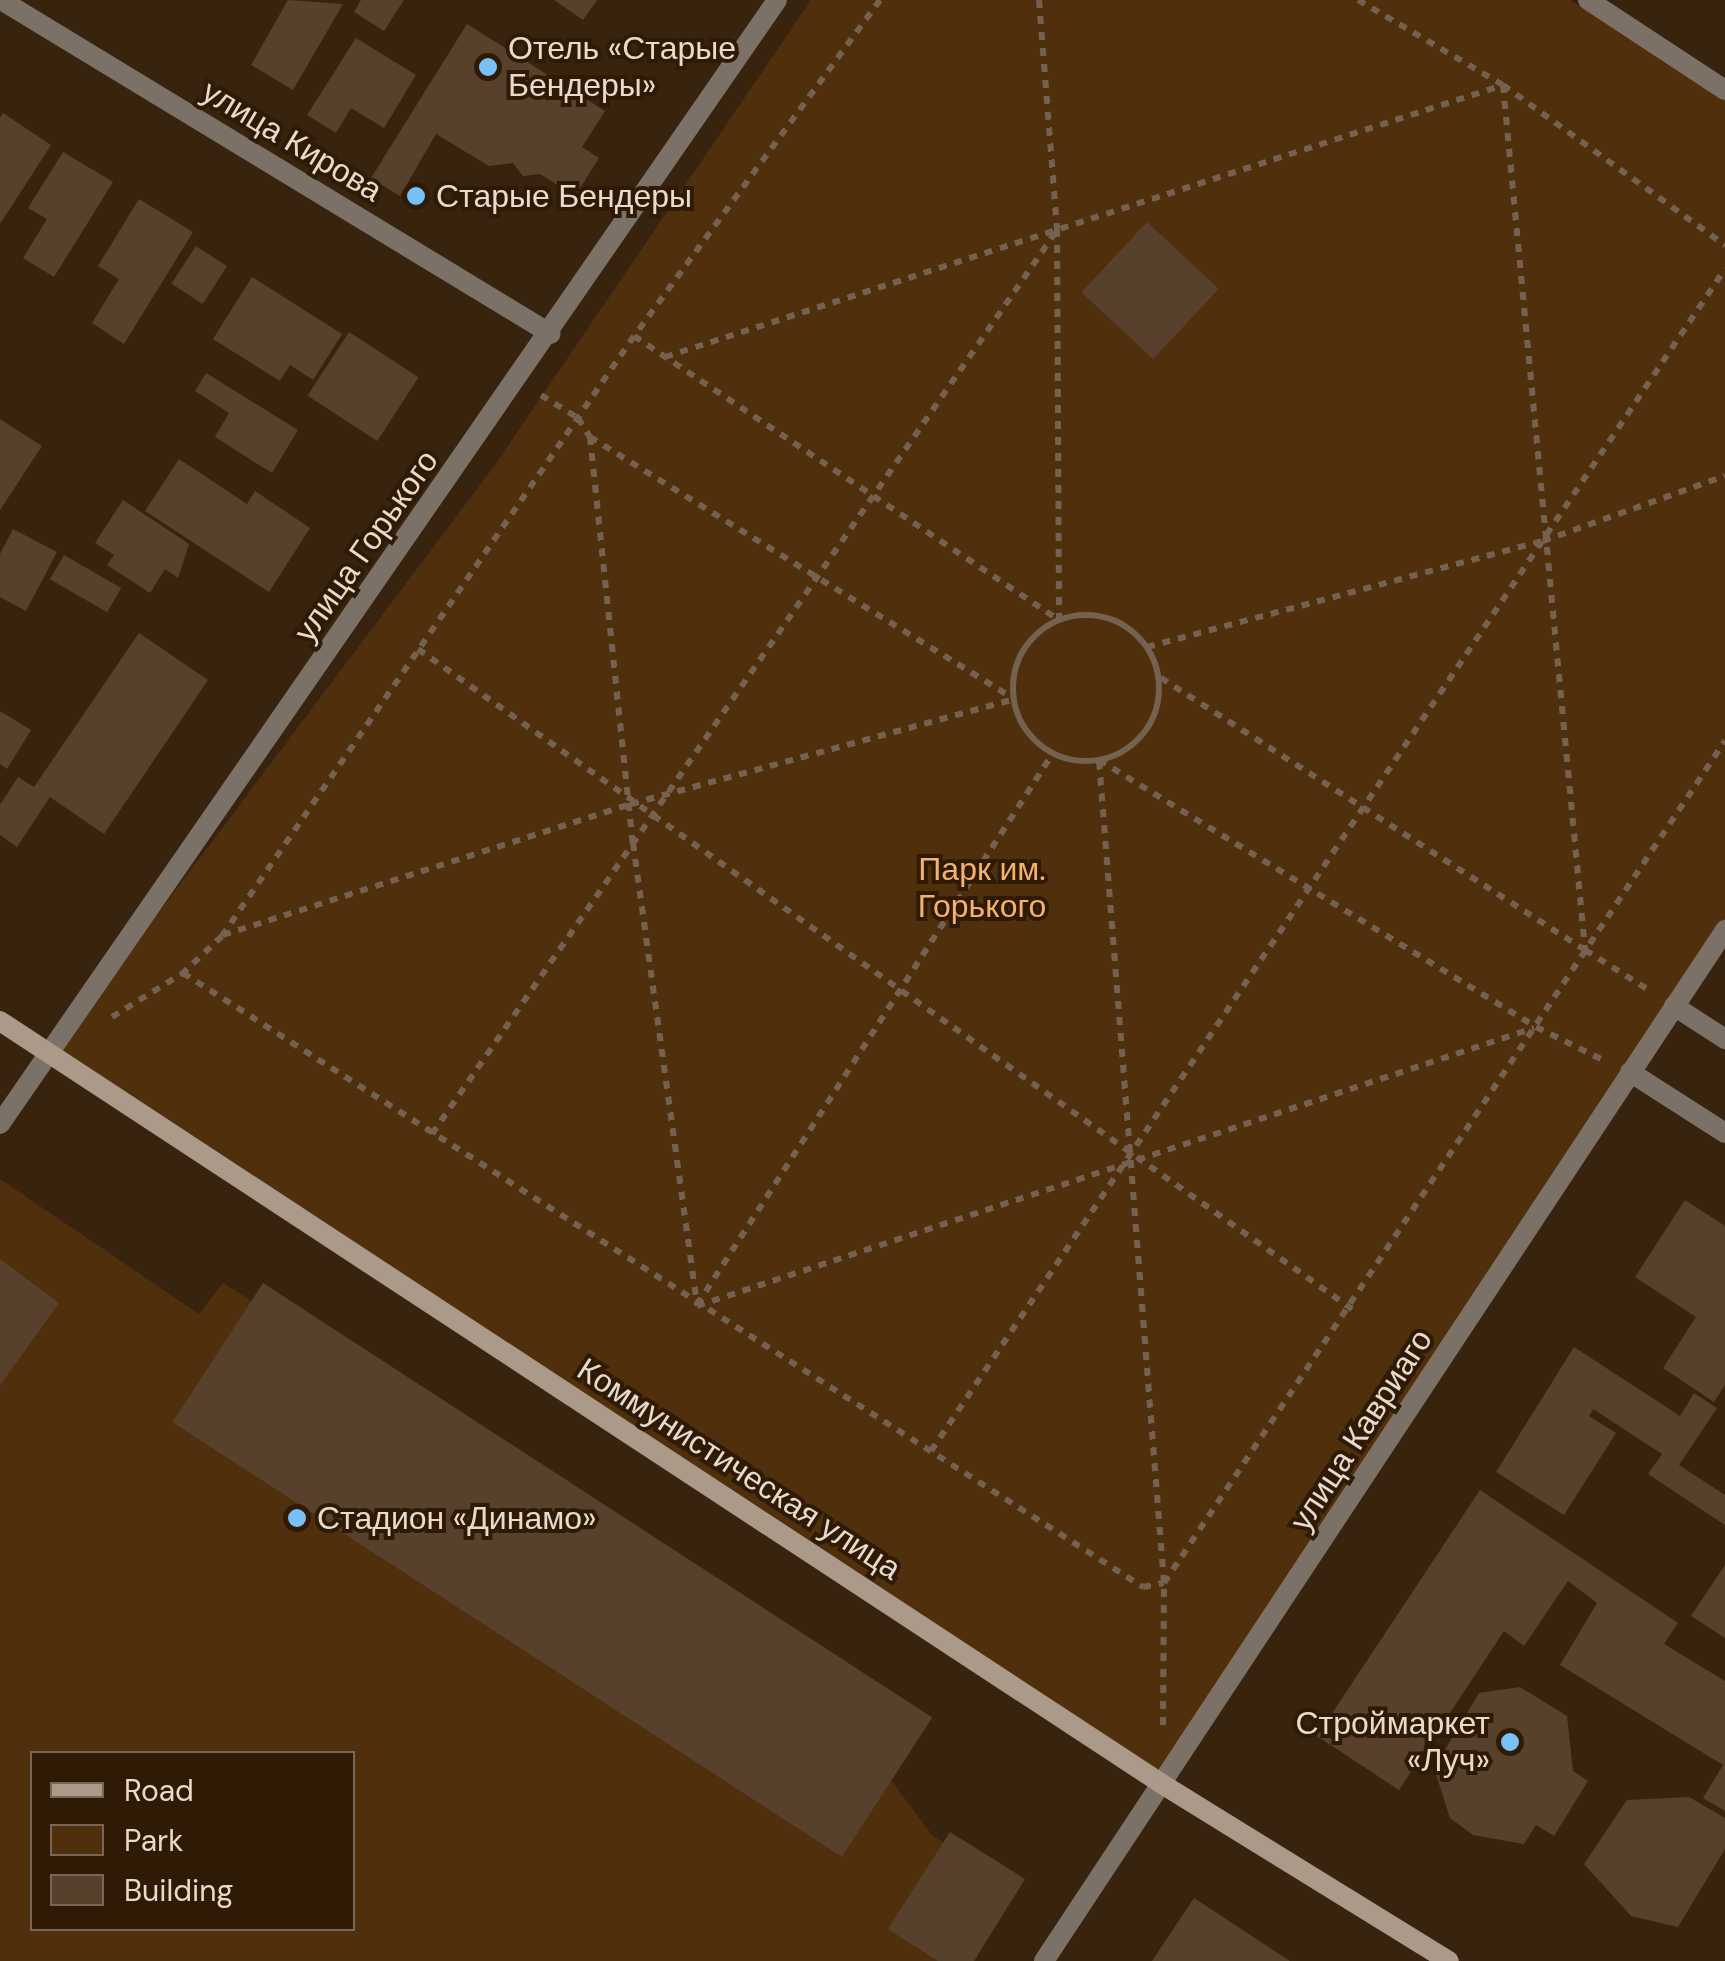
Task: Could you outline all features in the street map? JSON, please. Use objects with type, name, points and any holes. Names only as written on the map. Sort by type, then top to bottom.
[{"type":"main road","name":"Коммунистическая улица","points":[[0,1021],[1162,1784],[1449,1961]]},
{"type":"street","name":"улица Кирова","points":[[2,0],[551,334]]},
{"type":"street","name":"улица Горького","points":[[0,1124],[551,334],[777,0]]},
{"type":"street","points":[[1588,0],[1725,90]]},
{"type":"street","name":"улица Кавриаго","points":[[1044,1961],[1725,930]]},
{"type":"street","points":[[1674,1006],[1725,1040]]},
{"type":"street","points":[[1630,1072],[1725,1133]]},
{"type":"path","points":[[880,0],[634,336],[222,936],[183,973],[697,1306],[1144,1586],[1164,1583],[1352,1309],[1725,741]]},
{"type":"path","points":[[1039,0],[1058,229],[1059,620]]},
{"type":"path","points":[[1358,0],[1502,85],[1725,245]]},
{"type":"path","points":[[664,356],[1502,85]]},
{"type":"path","points":[[1502,85],[1585,950]]},
{"type":"path","points":[[432,1134],[1058,229]]},
{"type":"path","points":[[931,1451],[1133,1158],[1725,269]]},
{"type":"path","points":[[634,336],[1059,620],[1108,618],[1147,647],[1158,676],[1159,698],[1139,739],[1099,760]]},
{"type":"path","points":[[518,380],[578,418],[590,437],[634,844],[697,1306]]},
{"type":"path","points":[[590,437],[1014,699]]},
{"type":"path","points":[[1147,647],[1544,541],[1725,476]]},
{"type":"path","points":[[1059,620],[1022,651],[1014,699],[1028,730],[1053,753],[1099,760],[1536,1027],[1630,1072]]},
{"type":"path","points":[[418,648],[898,994],[1352,1309]]},
{"type":"path","points":[[1158,676],[1367,805],[1674,1006]]},
{"type":"path","points":[[222,936],[632,804],[1014,699]]},
{"type":"path","points":[[697,1306],[1053,753]]},
{"type":"path","points":[[1099,760],[1164,1583],[1163,1729]]},
{"type":"path","points":[[697,1306],[1536,1027]]},
{"type":"green space","name":"Парк им. Горького","points":[[811,0],[1570,0],[1725,97],[1725,930],[1162,1784],[51,1056],[495,465]]},
{"type":"green space","name":"Стадион «Динамо»","points":[[0,1179],[199,1314],[223,1283],[916,1721],[885,1772],[932,1835],[998,1880],[943,1961],[0,1961]]},
{"type":"building","points":[[288,0],[343,4],[293,90],[251,65]]},
{"type":"building","points":[[361,0],[404,0],[384,31],[354,12]]},
{"type":"building","points":[[554,0],[597,0],[583,20]]},
{"type":"building","name":"Отель «Старые Бендеры»","points":[[467,24],[605,111],[582,147],[599,158],[575,196],[540,174],[523,176],[513,163],[489,166],[436,134],[400,196],[371,178]]},
{"type":"building","points":[[356,38],[416,75],[384,128],[351,108],[336,133],[307,115]]},
{"type":"building","points":[[3,113],[51,145],[0,224],[0,118]]},
{"type":"building","points":[[63,152],[113,182],[54,277],[23,258],[47,219],[28,208]]},
{"type":"building","points":[[139,199],[193,232],[124,344],[92,323],[119,279],[98,266]]},
{"type":"building","points":[[1147,222],[1219,289],[1153,359],[1082,292]]},
{"type":"building","points":[[196,246],[227,266],[203,304],[171,284]]},
{"type":"building","points":[[252,277],[342,334],[313,380],[290,365],[280,381],[213,339]]},
{"type":"building","points":[[349,332],[419,377],[377,441],[308,396]]},
{"type":"building","points":[[206,373],[298,430],[272,473],[215,437],[229,413],[195,391]]},
{"type":"building","points":[[0,419],[42,446],[0,510]]},
{"type":"building","points":[[179,459],[247,504],[255,491],[310,528],[269,592],[145,511]]},
{"type":"building","points":[[123,500],[189,544],[178,578],[165,569],[150,593],[107,565],[114,555],[95,543]]},
{"type":"building","points":[[13,529],[57,552],[26,611],[0,597],[0,554]]},
{"type":"building","points":[[64,555],[121,588],[107,612],[50,579]]},
{"type":"building","points":[[139,633],[208,680],[104,834],[50,797],[17,847],[0,835],[0,805],[18,777],[34,787]]},
{"type":"building","points":[[0,711],[31,730],[7,769],[0,764]]},
{"type":"building","points":[[1685,1200],[1725,1226],[1725,1385],[1714,1402],[1663,1368],[1696,1317],[1635,1277]]},
{"type":"building","points":[[0,1259],[59,1303],[0,1385]]},
{"type":"building","points":[[263,1283],[932,1718],[842,1857],[173,1422]]},
{"type":"building","points":[[1574,1347],[1680,1416],[1694,1393],[1717,1408],[1679,1465],[1725,1495],[1725,1525],[1648,1474],[1662,1454],[1593,1409],[1589,1416],[1616,1433],[1564,1515],[1496,1472]]},
{"type":"building","points":[[1480,1490],[1678,1623],[1664,1644],[1725,1681],[1725,1811],[1703,1798],[1723,1765],[1560,1665],[1597,1603],[1568,1581],[1524,1646],[1504,1631],[1399,1790],[1317,1736]]},
{"type":"building","points":[[1725,1565],[1725,1638],[1691,1616]]},
{"type":"building","name":"Строймаркет «Луч»","points":[[1520,1687],[1567,1716],[1573,1771],[1588,1781],[1554,1836],[1536,1825],[1524,1844],[1473,1835],[1450,1818],[1434,1768],[1479,1693]]},
{"type":"building","points":[[1689,1797],[1725,1818],[1725,1849],[1678,1927],[1631,1916],[1584,1864],[1627,1800]]},
{"type":"building","points":[[950,1832],[1025,1879],[974,1961],[938,1961],[888,1929]]},
{"type":"building","points":[[1194,1898],[1290,1961],[1152,1961]]},
{"type":"place","name":"Отель «Старые Бендеры»","points":[[488,67]]},
{"type":"place","name":"Старые Бендеры","points":[[416,196]]},
{"type":"place","name":"Стадион «Динамо»","points":[[297,1518]]},
{"type":"place","name":"Строймаркет «Луч»","points":[[1510,1742]]}]
